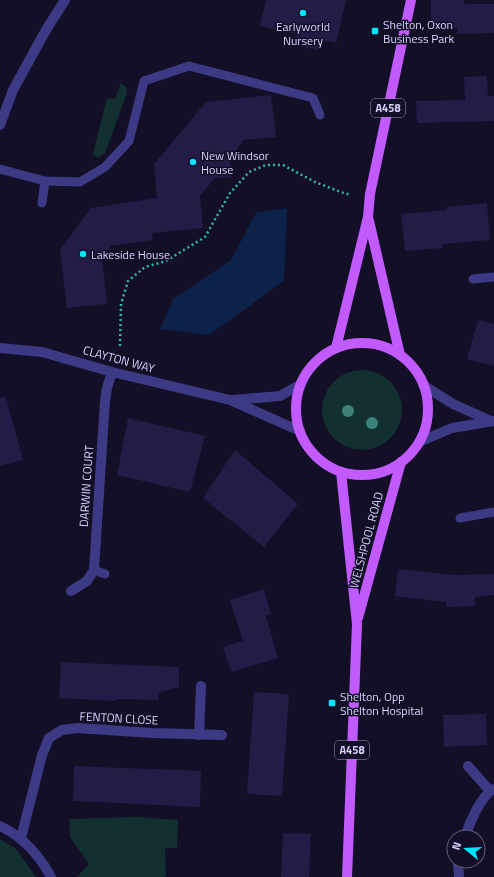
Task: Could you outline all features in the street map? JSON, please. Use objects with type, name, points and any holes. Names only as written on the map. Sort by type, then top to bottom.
[{"type":"main road","name":"A458","points":[[336,348],[368,217],[370,194],[411,0]]},
{"type":"main road","name":"A458","points":[[368,217],[400,355]]},
{"type":"main road","name":"WELSHPOOL ROAD","points":[[358,343],[379,345],[400,355],[412,366],[423,385],[428,407],[426,425],[419,442],[412,452],[401,462],[383,472],[359,475],[341,472],[325,464],[312,453],[300,431],[296,409],[297,396],[301,384],[307,372],[316,362],[325,354],[336,348],[358,343]]},
{"type":"main road","name":"WELSHPOOL ROAD","points":[[357,624],[401,462]]},
{"type":"main road","name":"WELSHPOOL ROAD","points":[[341,472],[357,624],[347,877]]},
{"type":"street","points":[[0,125],[13,90],[46,30],[65,0]]},
{"type":"street","name":"CLAYTON WAY","points":[[0,348],[42,352],[112,372],[230,400],[300,431]]},
{"type":"street","name":"DARWIN COURT","points":[[94,570],[105,400],[112,372]]},
{"type":"street","name":"CLAYTON WAY","points":[[230,400],[280,396],[301,384]]},
{"type":"street","points":[[423,385],[453,404],[492,421]]},
{"type":"street","points":[[419,442],[452,428],[492,421]]},
{"type":"street","points":[[71,591],[87,581],[94,570]]},
{"type":"street","points":[[199,735],[201,686]]},
{"type":"street","name":"FENTON CLOSE","points":[[21,838],[42,755],[50,738],[62,730],[77,728],[152,733],[222,735]]},
{"type":"street","points":[[468,766],[492,790],[477,808],[468,829]]},
{"type":"street","points":[[0,826],[21,838],[35,853],[51,877]]},
{"type":"lane","points":[[0,169],[45,181],[80,182],[105,167],[128,141],[144,81],[189,66],[314,98],[320,115]]},
{"type":"lane","points":[[42,203],[45,181]]},
{"type":"lane","points":[[472,279],[494,278]]},
{"type":"lane","points":[[460,518],[494,512]]},
{"type":"lane","points":[[94,570],[105,574]]},
{"type":"path","points":[[120,346],[121,304],[128,281],[145,267],[166,261],[205,237],[230,193],[249,172],[266,165],[283,165],[315,182],[349,194]]},
{"type":"green space","points":[[121,83],[126,87],[127,93],[105,153],[98,158],[93,154],[107,98],[115,99]]},
{"type":"green space","points":[[362,370],[377,373],[390,382],[399,395],[402,410],[399,425],[390,438],[377,447],[362,450],[347,447],[334,438],[325,425],[322,410],[325,395],[334,382],[347,373]]},
{"type":"green space","points":[[137,817],[178,820],[177,848],[165,848],[166,876],[77,877],[89,864],[70,837],[69,819]]},
{"type":"green space","points":[[0,839],[16,849],[36,877],[0,877]]},
{"type":"water","points":[[287,208],[284,281],[209,335],[160,329],[173,299],[231,260],[256,213]]},
{"type":"building","name":"Earlyworld Nursery","points":[[266,0],[346,0],[336,43],[320,40],[318,50],[294,44],[296,34],[260,26]]},
{"type":"building","points":[[431,0],[464,0],[465,4],[494,4],[494,33],[457,34],[457,28],[431,29]]},
{"type":"building","points":[[487,76],[488,96],[494,96],[494,121],[417,123],[416,101],[465,100],[464,77]]},
{"type":"building","points":[[271,95],[276,137],[243,140],[230,160],[232,177],[214,179],[200,196],[203,228],[152,233],[153,240],[111,246],[102,258],[107,304],[67,308],[60,250],[91,208],[157,198],[154,164],[206,102]]},
{"type":"building","points":[[487,203],[490,240],[443,244],[443,248],[405,251],[401,214],[447,210],[446,207]]},
{"type":"building","points":[[478,320],[494,324],[494,366],[467,359]]},
{"type":"building","points":[[6,397],[23,460],[0,466],[0,398]]},
{"type":"building","points":[[128,418],[205,436],[190,492],[117,475]]},
{"type":"building","points":[[235,450],[298,504],[264,547],[203,498]]},
{"type":"building","points":[[398,569],[454,575],[494,574],[494,595],[475,597],[475,606],[446,607],[446,602],[395,596]]},
{"type":"building","points":[[264,589],[271,614],[266,616],[278,658],[231,672],[223,647],[243,641],[230,600]]},
{"type":"building","points":[[61,662],[179,667],[179,687],[158,693],[159,700],[116,699],[116,701],[59,698]]},
{"type":"building","points":[[254,692],[289,694],[282,796],[247,794]]},
{"type":"building","points":[[486,714],[487,745],[444,747],[443,715]]},
{"type":"building","points":[[74,766],[201,771],[200,807],[73,801]]},
{"type":"building","points":[[283,833],[311,834],[309,877],[281,877]]},
{"type":"place","name":"Earlyworld Nursery","points":[[303,13]]},
{"type":"place","name":"Shelton, Oxon Business Park","points":[[375,31]]},
{"type":"place","name":"New Windsor House","points":[[193,162]]},
{"type":"place","name":"Lakeside House","points":[[83,254]]},
{"type":"place","name":"Shelton, Opp Shelton Hospital","points":[[332,703]]}]
